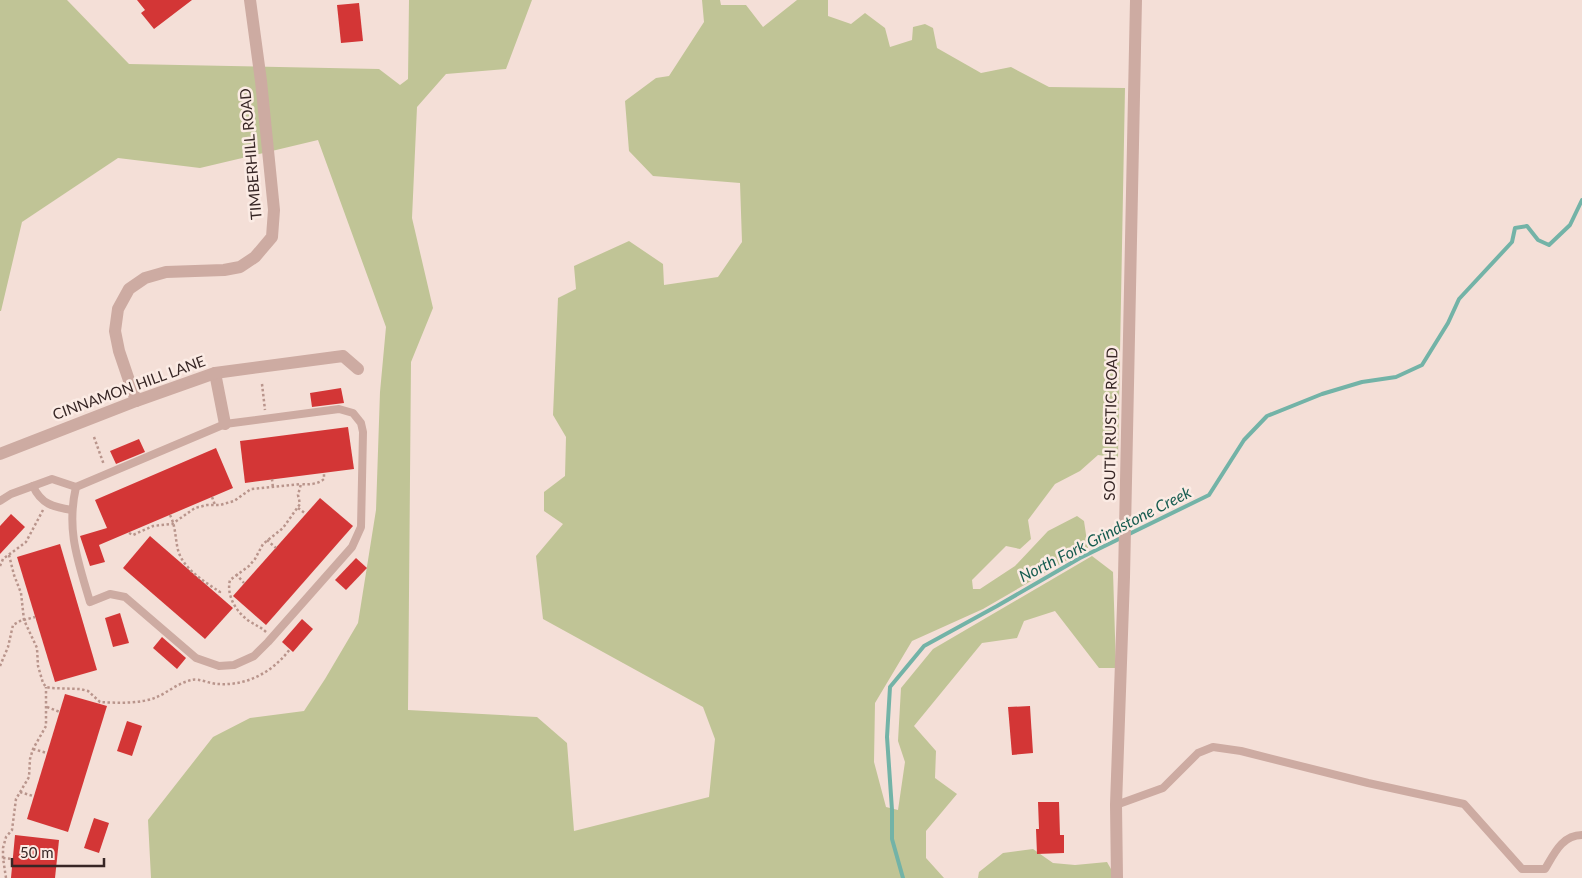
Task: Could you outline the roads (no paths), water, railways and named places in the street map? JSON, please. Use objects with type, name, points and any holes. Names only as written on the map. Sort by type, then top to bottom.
[{"type":"street","name":"TIMBERHILL ROAD","points":[[136,401],[119,351],[115,331],[118,309],[129,289],[145,278],[166,272],[224,270],[240,267],[256,257],[272,237],[273,202],[260,73],[250,0]]},
{"type":"street","name":"SOUTH RUSTIC ROAD","points":[[1117,878],[1116,805],[1125,545],[1136,0]]},
{"type":"street","name":"CINNAMON HILL LANE","points":[[0,454],[136,401],[215,373],[344,356],[358,369]]},
{"type":"street","points":[[215,373],[225,424]]},
{"type":"lane","points":[[0,501],[10,494],[52,479],[76,486],[225,424],[338,410],[353,412],[361,423],[363,432],[361,527],[352,547],[254,656],[234,665],[220,666],[196,658],[125,597],[110,594],[90,602],[74,546],[72,510],[76,486]]},
{"type":"lane","points":[[33,486],[46,504],[54,508],[72,510]]},
{"type":"lane","points":[[1116,805],[1163,788],[1198,753],[1213,747],[1241,751],[1368,783],[1464,804],[1522,869],[1544,869],[1561,843],[1574,835],[1582,835]]},
{"type":"waterway","name":"North Fork Grindstone Creek","points":[[903,878],[892,839],[887,737],[890,687],[924,646],[1080,558],[1209,495],[1244,440],[1267,416],[1322,394],[1362,382],[1396,377],[1422,365],[1448,323],[1459,299],[1512,242],[1515,228],[1527,226],[1538,240],[1549,245],[1570,225],[1582,200]]}]
